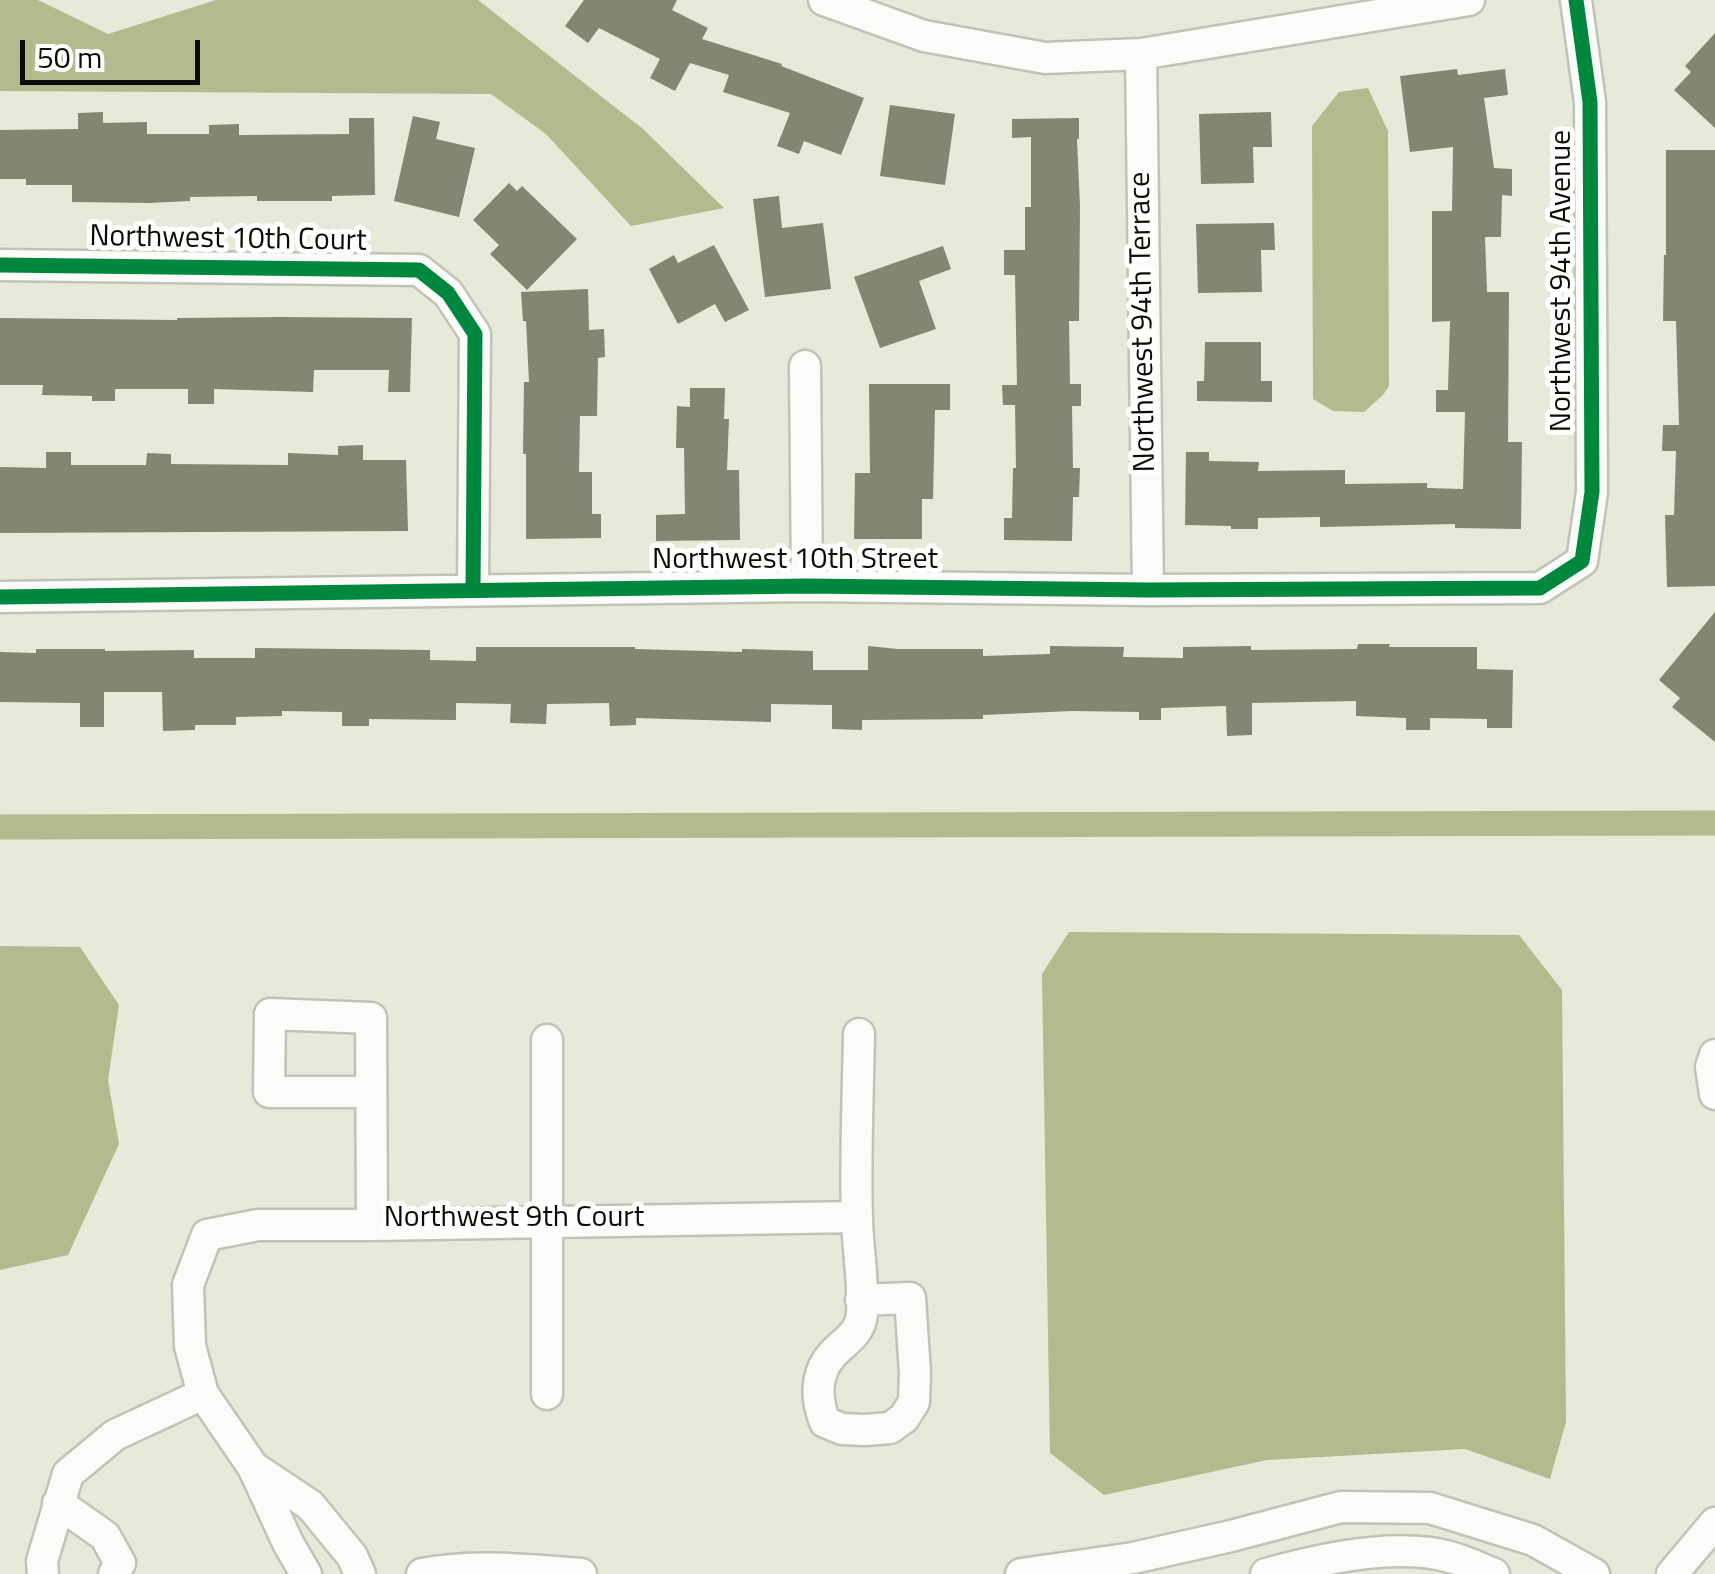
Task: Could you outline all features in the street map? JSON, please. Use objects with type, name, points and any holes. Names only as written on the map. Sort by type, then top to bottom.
[{"type":"street","points":[[824,0],[924,36],[1045,58],[1141,54],[1469,0]]},
{"type":"street","name":"Northwest 94th Avenue","points":[[1576,0],[1590,102],[1592,492],[1582,562]]},
{"type":"street","name":"Northwest 94th Terrace","points":[[1141,54],[1148,590]]},
{"type":"street","name":"Northwest 10th Court","points":[[0,265],[419,270],[448,293],[475,334],[473,590]]},
{"type":"street","points":[[805,366],[807,586]]},
{"type":"street","name":"Northwest 10th Street","points":[[0,596],[807,586],[1148,590],[1540,588],[1582,562]]},
{"type":"street","name":"Northwest 9th Court","points":[[372,1092],[269,1092],[270,1014],[371,1018],[372,1092],[372,1225],[857,1217]]},
{"type":"street","points":[[859,1034],[857,1217],[861,1300],[862,1314],[856,1333],[829,1358],[820,1377],[818,1404],[825,1422],[842,1429],[890,1428],[904,1418],[914,1402],[910,1298],[861,1300]]},
{"type":"street","points":[[547,1040],[548,1394]]},
{"type":"street","points":[[1715,1056],[1715,1094]]},
{"type":"street","points":[[306,1574],[253,1467],[203,1394],[190,1346],[188,1285],[207,1235],[258,1225],[372,1225]]},
{"type":"street","points":[[43,1574],[42,1561],[68,1474],[115,1435],[203,1394]]},
{"type":"street","points":[[253,1467],[310,1505],[352,1556],[360,1574]]},
{"type":"street","points":[[58,1503],[105,1536],[120,1564],[114,1574]]},
{"type":"street","points":[[1020,1574],[1135,1569],[1341,1506],[1430,1508],[1532,1540],[1594,1574]]},
{"type":"street","points":[[1672,1574],[1715,1523]]},
{"type":"street","points":[[1266,1574],[1322,1558],[1406,1552],[1448,1556],[1494,1574]]},
{"type":"street","points":[[422,1574],[451,1568],[497,1568],[581,1574]]},
{"type":"shaded area","points":[[0,0],[38,0],[108,34],[216,0],[478,0],[643,129],[724,208],[631,226],[546,134],[491,94],[0,91]]},
{"type":"shaded area","points":[[1368,88],[1388,131],[1389,386],[1364,412],[1333,411],[1313,399],[1312,126],[1339,92]]},
{"type":"shaded area","points":[[1069,932],[1519,935],[1562,990],[1566,1422],[1550,1479],[1465,1449],[1267,1460],[1104,1495],[1050,1453],[1042,974]]},
{"type":"shaded area","points":[[0,946],[80,947],[119,1005],[108,1080],[119,1144],[68,1255],[0,1270]]},
{"type":"building","points":[[584,0],[677,0],[672,10],[708,28],[702,39],[782,64],[864,98],[841,155],[804,141],[799,154],[777,146],[790,113],[723,92],[729,75],[690,63],[675,91],[650,78],[660,59],[599,28],[588,43],[565,26]]},
{"type":"building","points":[[1715,33],[1715,128],[1674,90],[1691,72],[1685,66]]},
{"type":"building","points":[[1457,69],[1458,75],[1505,69],[1508,95],[1484,98],[1494,168],[1512,169],[1512,196],[1502,195],[1501,237],[1485,237],[1487,292],[1509,292],[1508,442],[1522,442],[1521,529],[1455,528],[1455,524],[1320,527],[1320,517],[1258,518],[1258,529],[1185,525],[1186,452],[1209,452],[1209,461],[1259,462],[1258,471],[1345,470],[1345,484],[1427,483],[1427,488],[1463,489],[1465,412],[1436,412],[1436,390],[1448,390],[1450,321],[1432,322],[1432,211],[1452,211],[1453,147],[1410,152],[1400,76]]},
{"type":"building","points":[[890,105],[955,114],[945,185],[880,176]]},
{"type":"building","points":[[103,112],[103,123],[147,122],[147,134],[209,134],[209,125],[239,124],[239,135],[349,134],[349,118],[374,118],[375,195],[332,196],[332,201],[257,201],[257,196],[190,197],[190,201],[149,203],[72,202],[72,185],[26,185],[26,179],[0,179],[0,130],[78,129],[78,113]]},
{"type":"building","points":[[1271,112],[1272,147],[1253,147],[1254,183],[1201,184],[1199,114]]},
{"type":"building","points":[[413,116],[440,122],[436,139],[475,148],[459,217],[394,201]]},
{"type":"building","points":[[1079,118],[1079,321],[1069,321],[1070,384],[1081,384],[1081,406],[1072,406],[1073,468],[1080,468],[1079,497],[1073,497],[1072,541],[1004,540],[1004,518],[1012,518],[1016,468],[1015,405],[1003,405],[1002,385],[1017,385],[1015,275],[1004,275],[1004,250],[1025,250],[1025,207],[1031,207],[1031,137],[1012,138],[1012,119]]},
{"type":"building","points":[[1666,150],[1715,150],[1715,586],[1667,587],[1665,515],[1674,515],[1676,451],[1662,451],[1663,425],[1679,425],[1676,321],[1663,321]]},
{"type":"building","points":[[509,183],[517,191],[522,186],[577,239],[527,290],[490,254],[499,245],[473,220]]},
{"type":"building","points":[[779,196],[782,228],[823,223],[831,289],[765,297],[753,199]]},
{"type":"building","points":[[1274,223],[1275,250],[1261,250],[1262,292],[1198,293],[1196,224]]},
{"type":"building","points":[[714,245],[749,310],[725,322],[715,304],[678,324],[649,269],[674,255],[678,263]]},
{"type":"building","points":[[943,246],[951,269],[919,281],[936,329],[880,348],[854,277]]},
{"type":"building","points":[[588,289],[589,330],[604,329],[605,357],[598,358],[597,416],[580,416],[579,472],[592,472],[592,514],[601,514],[601,538],[526,539],[524,382],[529,382],[521,292]]},
{"type":"building","points":[[0,318],[412,318],[410,392],[388,392],[389,370],[314,370],[313,392],[214,389],[214,404],[188,404],[188,389],[115,389],[115,401],[92,401],[92,396],[42,395],[43,385],[0,385]]},
{"type":"building","points":[[1205,342],[1261,342],[1261,381],[1272,381],[1272,402],[1197,401],[1197,381],[1204,381]]},
{"type":"building","points":[[869,384],[950,384],[950,410],[935,410],[933,499],[922,499],[922,539],[854,539],[855,473],[870,473]]},
{"type":"building","points":[[690,388],[725,388],[724,419],[729,419],[727,470],[739,470],[740,540],[656,541],[656,515],[685,514],[684,448],[676,448],[677,406],[690,407]]},
{"type":"building","points":[[363,445],[363,460],[406,460],[408,531],[0,533],[0,467],[46,468],[46,452],[71,452],[71,465],[146,465],[147,453],[171,454],[171,464],[288,465],[288,453],[338,455],[338,446]]},
{"type":"building","points":[[1715,612],[1715,742],[1672,707],[1680,698],[1659,680]]},
{"type":"building","points":[[1358,644],[1477,647],[1477,669],[1513,670],[1512,728],[1487,728],[1487,719],[1430,718],[1430,730],[1406,730],[1406,718],[1356,716],[1356,701],[1252,703],[1252,735],[1227,736],[1226,706],[1161,708],[1161,720],[1139,720],[1139,712],[1072,711],[983,715],[983,719],[862,720],[862,730],[832,729],[832,705],[771,704],[771,722],[636,718],[636,725],[610,726],[609,703],[547,704],[546,724],[510,723],[511,704],[456,703],[456,720],[369,719],[369,726],[342,726],[342,712],[282,711],[282,716],[236,717],[236,725],[195,725],[195,730],[163,731],[162,692],[104,692],[104,727],[80,727],[80,703],[0,702],[0,652],[36,653],[36,649],[194,650],[194,658],[255,658],[255,648],[430,650],[430,660],[476,661],[476,647],[742,649],[813,651],[813,670],[868,670],[868,646],[983,649],[983,656],[1050,654],[1050,646],[1124,647],[1123,657],[1183,658],[1183,647],[1357,649]]},
{"type":"waterway","points":[[0,827],[1715,823]]},
{"type":"cycle path","points":[[0,597],[807,586],[1148,590],[1540,588],[1582,561],[1592,492],[1590,102],[1576,0]]},
{"type":"cycle path","points":[[0,265],[419,270],[448,293],[475,334],[473,590]]}]
